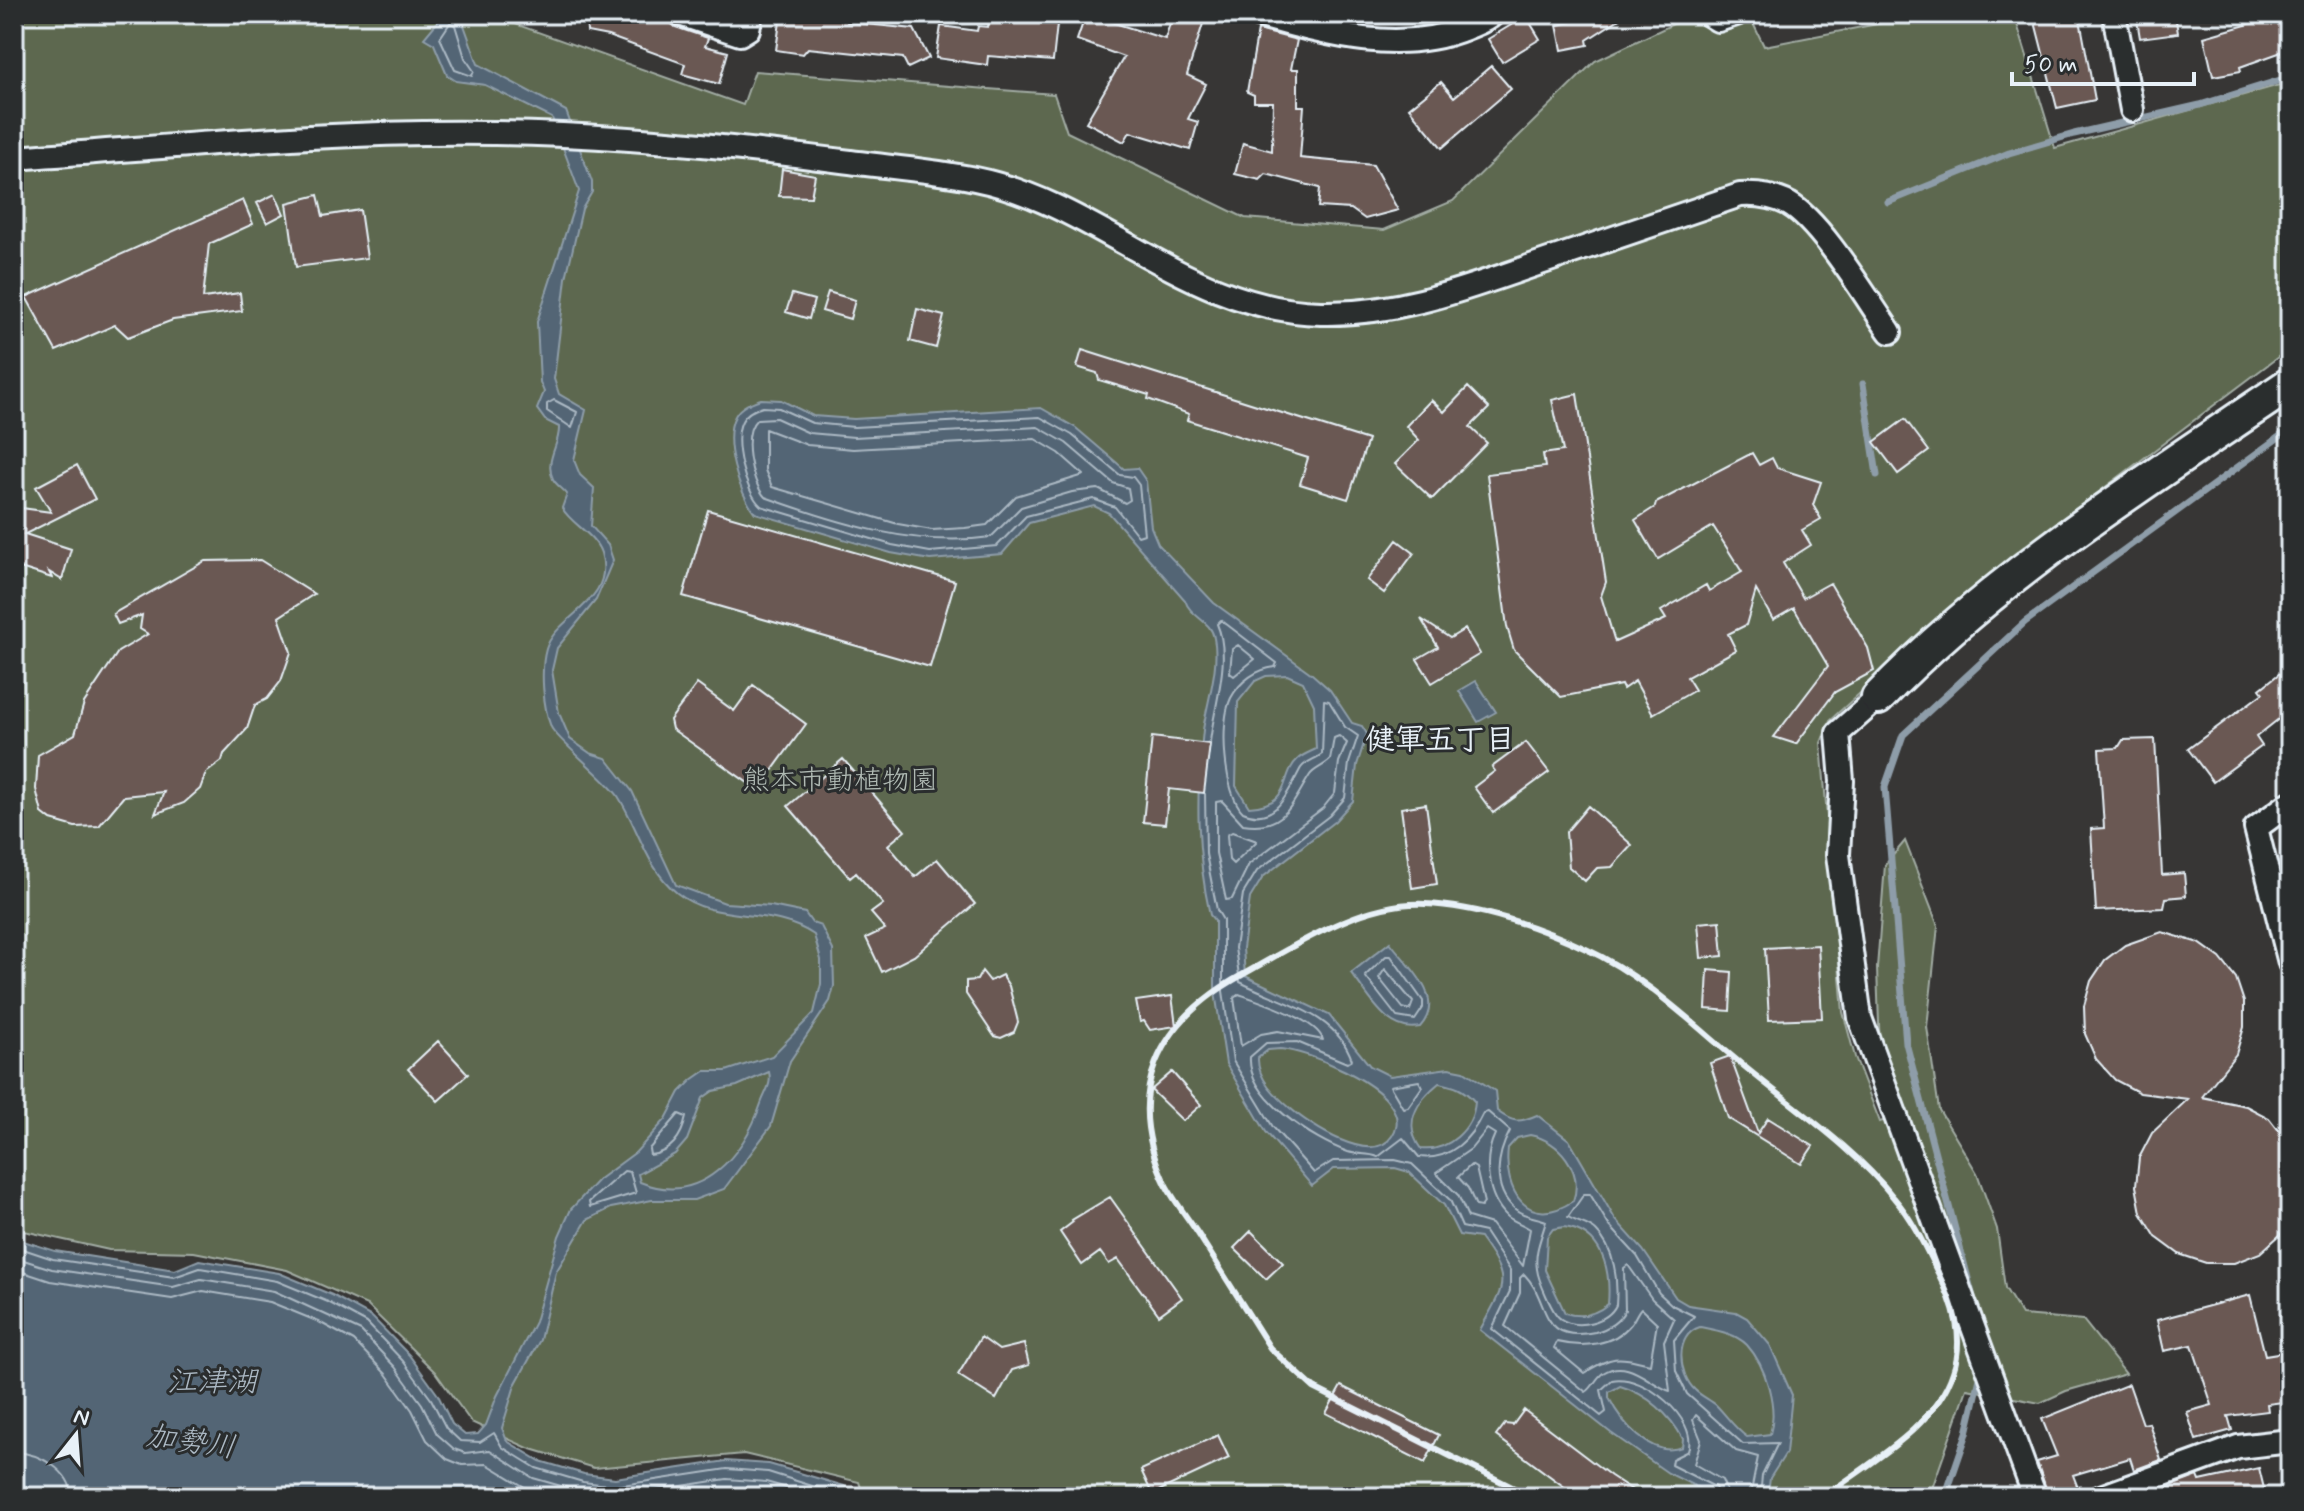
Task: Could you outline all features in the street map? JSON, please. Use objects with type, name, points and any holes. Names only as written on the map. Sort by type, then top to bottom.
[{"type":"street","points":[[680,14],[740,34],[748,29],[751,14]]},
{"type":"street","points":[[1254,14],[1330,35],[1392,42],[1448,35],[1493,14]]},
{"type":"street","points":[[1708,14],[1718,20],[1736,14]]},
{"type":"street","points":[[2114,14],[2132,110]]},
{"type":"street","points":[[14,158],[316,138],[496,133],[783,153],[976,179],[1018,190],[1064,209],[1176,274],[1215,291],[1318,313],[1379,311],[1434,299],[1740,195],[1756,194],[1788,203],[1808,218],[1890,332]]},
{"type":"street","points":[[2035,1497],[1860,1018],[1838,855],[1842,781],[1838,733],[1878,698],[1928,646],[2068,534],[2290,384]]},
{"type":"street","points":[[2290,803],[2256,828],[2290,963]]},
{"type":"street","points":[[2101,1497],[2238,1447],[2290,1441]]},
{"type":"green space","name":"熊本市動植物園","points":[[14,14],[487,14],[743,105],[755,71],[1054,94],[1067,132],[1245,218],[1384,230],[1453,201],[1595,61],[1694,14],[1699,14],[1708,30],[1750,17],[1764,46],[1929,14],[2014,14],[2055,148],[2290,82],[2290,348],[2006,562],[1830,720],[1821,743],[1843,1012],[1855,1057],[1880,1122],[1889,1119],[1881,1080],[1877,968],[1885,865],[1905,841],[1938,926],[1927,1027],[1939,1110],[1977,1173],[1997,1229],[2005,1288],[2022,1315],[2083,1320],[2126,1374],[2066,1391],[2040,1403],[1967,1389],[1929,1497],[864,1497],[859,1482],[744,1454],[594,1468],[528,1448],[471,1422],[435,1372],[367,1305],[287,1270],[194,1252],[109,1250],[24,1231],[14,1225]]},
{"type":"water","name":"江津湖","points":[[444,14],[460,14],[478,64],[566,111],[592,182],[592,192],[582,209],[566,278],[554,379],[559,394],[586,410],[574,460],[580,475],[594,488],[591,526],[608,545],[613,560],[596,600],[557,648],[552,670],[559,713],[570,739],[590,753],[606,758],[632,791],[676,885],[725,903],[771,906],[805,913],[812,923],[821,926],[833,950],[834,986],[830,1001],[790,1061],[771,1126],[724,1189],[694,1200],[652,1200],[611,1208],[587,1220],[556,1272],[540,1340],[515,1385],[502,1428],[507,1441],[540,1461],[584,1474],[615,1478],[726,1461],[769,1464],[844,1486],[858,1497],[49,1497],[14,1481],[14,1238],[55,1251],[175,1270],[199,1260],[279,1273],[332,1295],[372,1317],[409,1355],[438,1395],[452,1424],[465,1435],[478,1434],[486,1425],[497,1396],[535,1322],[559,1236],[571,1209],[598,1180],[636,1152],[666,1119],[680,1092],[692,1080],[705,1071],[726,1071],[772,1056],[814,1013],[821,984],[821,960],[814,935],[780,920],[709,909],[677,893],[650,860],[618,796],[551,727],[543,688],[546,649],[552,637],[593,596],[603,570],[598,546],[562,508],[567,494],[553,479],[550,465],[559,427],[545,420],[537,409],[544,392],[540,382],[537,322],[579,191],[552,118],[485,85],[456,81],[447,75],[434,44],[424,38]],"holes":[[[769,1072],[767,1090],[744,1140],[718,1171],[683,1187],[662,1188],[640,1182],[638,1174],[675,1154],[687,1140],[703,1098],[713,1091],[737,1086]]]},
{"type":"water","points":[[761,399],[781,400],[813,416],[854,419],[1041,408],[1076,428],[1124,469],[1137,468],[1146,481],[1151,527],[1158,544],[1214,603],[1330,690],[1352,723],[1362,726],[1367,734],[1357,765],[1353,801],[1335,821],[1263,877],[1250,898],[1243,948],[1245,976],[1329,1015],[1370,1066],[1390,1076],[1449,1068],[1464,1071],[1495,1091],[1497,1111],[1503,1115],[1516,1120],[1537,1115],[1569,1140],[1615,1219],[1643,1250],[1676,1298],[1688,1305],[1736,1312],[1747,1318],[1770,1345],[1792,1395],[1786,1453],[1770,1478],[1765,1497],[1717,1497],[1668,1473],[1611,1433],[1480,1330],[1499,1292],[1501,1274],[1497,1264],[1480,1238],[1459,1235],[1444,1205],[1409,1172],[1395,1168],[1334,1169],[1312,1186],[1266,1132],[1226,1064],[1215,992],[1215,921],[1210,915],[1202,869],[1199,777],[1203,730],[1215,660],[1214,638],[1209,627],[1191,611],[1185,600],[1109,513],[1094,506],[1029,523],[1002,554],[930,560],[891,553],[755,513],[738,480],[730,439],[731,426],[737,413]],"holes":[[[1287,675],[1303,682],[1314,705],[1316,749],[1292,766],[1283,788],[1273,801],[1249,807],[1236,786],[1238,702],[1255,681],[1266,676]],[[1280,1049],[1345,1070],[1388,1101],[1395,1113],[1394,1133],[1383,1144],[1370,1147],[1325,1133],[1273,1092],[1261,1073],[1258,1058],[1268,1050]],[[1439,1083],[1459,1089],[1475,1102],[1464,1130],[1441,1147],[1421,1149],[1415,1139],[1413,1121],[1424,1097]],[[1530,1135],[1559,1150],[1572,1168],[1576,1190],[1573,1201],[1557,1209],[1543,1211],[1531,1209],[1522,1202],[1510,1179],[1508,1148],[1517,1138]],[[1564,1227],[1588,1236],[1606,1266],[1608,1304],[1588,1314],[1565,1313],[1545,1270],[1547,1237],[1553,1229]],[[1700,1327],[1731,1335],[1747,1345],[1760,1364],[1769,1387],[1772,1412],[1770,1434],[1747,1437],[1716,1405],[1695,1390],[1682,1365],[1686,1338]],[[1620,1386],[1649,1400],[1678,1430],[1683,1439],[1682,1447],[1659,1448],[1648,1443],[1629,1427],[1609,1398],[1609,1392]]]},
{"type":"water","points":[[1476,681],[1496,712],[1478,722],[1459,691]]},
{"type":"water","points":[[1390,942],[1415,972],[1427,994],[1427,1016],[1420,1027],[1408,1028],[1388,1019],[1351,973]]},
{"type":"building","points":[[586,14],[666,14],[675,27],[708,38],[705,46],[728,52],[719,84],[682,74],[685,64],[608,36],[587,32]]},
{"type":"building","points":[[781,14],[848,15],[847,22],[914,29],[929,58],[908,68],[903,58],[808,48],[803,54],[776,50]]},
{"type":"building","points":[[1020,14],[1057,24],[1053,61],[988,56],[987,65],[936,58],[941,26],[977,31],[978,26],[988,27],[990,16],[1019,21]]},
{"type":"building","points":[[1086,14],[1165,39],[1173,14],[1206,14],[1187,75],[1206,84],[1188,119],[1198,122],[1190,150],[1130,132],[1124,142],[1086,122],[1124,57],[1077,40]]},
{"type":"building","points":[[1627,14],[1587,40],[1588,45],[1562,50],[1557,25]]},
{"type":"building","points":[[2033,14],[2079,14],[2095,100],[2057,108]]},
{"type":"building","points":[[2136,14],[2175,14],[2178,33],[2140,38]]},
{"type":"building","points":[[2290,14],[2290,49],[2240,67],[2241,71],[2213,76],[2204,37]]},
{"type":"building","points":[[1526,16],[1540,39],[1502,62],[1488,39]]},
{"type":"building","points":[[1258,30],[1297,40],[1291,69],[1298,69],[1298,106],[1304,106],[1300,158],[1373,165],[1398,210],[1365,219],[1351,209],[1318,207],[1320,188],[1266,174],[1260,180],[1235,174],[1243,143],[1272,151],[1273,102],[1254,102],[1254,95],[1247,92]]},
{"type":"building","points":[[1491,66],[1511,89],[1442,148],[1409,108],[1441,82],[1454,97]]},
{"type":"building","points":[[782,169],[815,175],[811,197],[779,196]]},
{"type":"building","points":[[275,194],[284,214],[267,223],[257,203]]},
{"type":"building","points":[[318,195],[323,216],[360,210],[367,258],[296,267],[287,203]]},
{"type":"building","points":[[243,200],[253,224],[209,244],[203,298],[240,293],[242,311],[173,320],[128,337],[115,325],[56,351],[26,297]]},
{"type":"building","points":[[828,292],[855,300],[850,319],[822,311]]},
{"type":"building","points":[[792,294],[814,300],[809,319],[786,312]]},
{"type":"building","points":[[917,309],[944,316],[936,348],[910,341]]},
{"type":"building","points":[[1082,350],[1368,440],[1348,499],[1300,484],[1308,458],[1187,420],[1189,414],[1148,399],[1149,395],[1099,380],[1097,373],[1077,367]]},
{"type":"building","points":[[1468,387],[1489,408],[1470,427],[1487,443],[1432,499],[1395,464],[1419,440],[1406,426],[1431,400],[1444,412]]},
{"type":"building","points":[[1577,394],[1606,582],[1601,596],[1615,642],[1666,619],[1661,611],[1706,585],[1709,591],[1742,572],[1713,526],[1658,559],[1635,520],[1655,507],[1656,503],[1752,453],[1759,465],[1772,458],[1777,468],[1821,482],[1813,505],[1821,519],[1802,530],[1811,545],[1783,563],[1803,598],[1830,583],[1868,648],[1874,671],[1835,692],[1796,744],[1774,737],[1828,666],[1794,608],[1773,620],[1756,590],[1746,625],[1728,634],[1736,650],[1687,677],[1695,690],[1653,714],[1635,681],[1623,689],[1621,685],[1561,697],[1514,650],[1507,627],[1487,474],[1545,467],[1543,454],[1563,451],[1552,400]]},
{"type":"building","points":[[1905,419],[1929,451],[1898,474],[1874,442]]},
{"type":"building","points":[[77,465],[95,499],[25,534],[71,549],[62,580],[49,572],[52,578],[14,566],[21,508],[51,512],[36,487]]},
{"type":"building","points":[[708,510],[955,581],[930,667],[683,596]]},
{"type":"building","points":[[1397,540],[1414,553],[1384,593],[1367,580]]},
{"type":"building","points":[[260,560],[314,594],[279,617],[291,652],[281,681],[267,699],[255,705],[247,729],[224,754],[222,761],[206,773],[200,789],[184,803],[155,814],[164,792],[124,796],[99,826],[75,827],[51,820],[42,813],[36,789],[38,755],[75,734],[84,703],[118,652],[148,634],[140,629],[142,615],[118,624],[113,614],[205,561]]},
{"type":"building","points":[[1421,619],[1450,638],[1465,629],[1480,654],[1432,683],[1417,659],[1438,647]]},
{"type":"building","points":[[2290,665],[2290,710],[2256,737],[2262,746],[2213,782],[2188,749],[2263,693],[2260,689]]},
{"type":"building","points":[[697,684],[734,711],[753,685],[806,724],[758,790],[672,729],[670,720]]},
{"type":"building","points":[[1152,737],[1210,744],[1204,793],[1169,789],[1165,824],[1143,822]]},
{"type":"building","points":[[2155,739],[2162,875],[2184,873],[2186,896],[2166,898],[2164,908],[2096,911],[2091,829],[2104,828],[2099,749],[2118,748],[2123,740]]},
{"type":"building","points":[[1526,742],[1549,772],[1493,813],[1474,787],[1495,771],[1492,767]]},
{"type":"building","points":[[843,759],[905,831],[888,845],[915,877],[937,859],[975,904],[914,956],[882,972],[866,938],[885,929],[871,913],[883,904],[856,873],[850,878],[788,806]]},
{"type":"building","points":[[1426,804],[1437,884],[1412,888],[1401,808]]},
{"type":"building","points":[[1588,806],[1632,845],[1612,867],[1597,868],[1585,881],[1569,867],[1566,832]]},
{"type":"building","points":[[1720,921],[1723,956],[1701,958],[1698,923]]},
{"type":"building","points":[[2162,932],[2199,943],[2220,958],[2236,978],[2244,1002],[2244,1027],[2236,1054],[2202,1097],[2246,1106],[2269,1118],[2290,1145],[2290,1220],[2281,1234],[2260,1253],[2234,1263],[2206,1263],[2179,1254],[2156,1237],[2141,1213],[2136,1186],[2139,1158],[2152,1133],[2188,1099],[2140,1093],[2115,1080],[2096,1059],[2085,1034],[2084,1006],[2091,981],[2105,960],[2125,945]]},
{"type":"building","points":[[1818,945],[1822,1018],[1769,1020],[1765,948]]},
{"type":"building","points":[[1708,970],[1732,972],[1730,1011],[1706,1009]]},
{"type":"building","points":[[982,971],[990,981],[1002,975],[1009,986],[1018,1022],[1014,1032],[1001,1038],[994,1036],[966,994],[966,981],[977,980]]},
{"type":"building","points":[[1172,996],[1176,1026],[1150,1030],[1144,1021],[1140,1022],[1136,1001]]},
{"type":"building","points":[[438,1041],[468,1074],[438,1101],[408,1069]]},
{"type":"building","points":[[1730,1056],[1758,1133],[1768,1118],[1813,1146],[1801,1164],[1728,1118],[1710,1063]]},
{"type":"building","points":[[1172,1072],[1201,1105],[1183,1121],[1151,1090]]},
{"type":"building","points":[[1110,1197],[1182,1298],[1159,1315],[1118,1259],[1109,1264],[1100,1252],[1082,1265],[1060,1232],[1072,1220]]},
{"type":"building","points":[[1251,1231],[1283,1263],[1266,1279],[1234,1248]]},
{"type":"building","points":[[2250,1295],[2265,1355],[2290,1351],[2290,1401],[2267,1404],[2268,1411],[2228,1416],[2232,1430],[2196,1440],[2187,1412],[2212,1405],[2192,1345],[2164,1351],[2157,1320]]},
{"type":"building","points":[[981,1337],[999,1350],[1024,1344],[1029,1365],[1012,1370],[996,1399],[958,1375]]},
{"type":"building","points":[[2129,1384],[2143,1424],[2149,1423],[2161,1460],[2134,1470],[2130,1458],[2073,1475],[2078,1488],[2049,1497],[2037,1462],[2057,1456],[2042,1419]]},
{"type":"building","points":[[1341,1386],[1439,1435],[1425,1463],[1326,1413]]},
{"type":"building","points":[[1524,1410],[1643,1497],[1578,1497],[1496,1436],[1505,1424],[1513,1425]]},
{"type":"building","points":[[1218,1435],[1229,1458],[1152,1494],[1141,1470]]},
{"type":"building","points":[[2259,1468],[2266,1497],[2142,1497],[2198,1476],[2200,1481]]},
{"type":"waterway","points":[[1888,202],[2009,153],[2074,134],[2200,105],[2290,77]]},
{"type":"waterway","points":[[1863,384],[1877,475]]},
{"type":"waterway","points":[[1975,1305],[1906,1043],[1885,787],[1903,735],[2025,622],[2290,429]]},
{"type":"waterway","points":[[1945,1497],[1967,1433],[1981,1374]]},
{"type":"railway","points":[[1532,1497],[1314,1388],[1270,1348],[1171,1194],[1154,1153],[1147,1121],[1148,1091],[1155,1064],[1169,1038],[1188,1015],[1212,994],[1285,951],[1330,927],[1377,910],[1425,904],[1487,913],[1548,933],[1607,960],[1666,1000],[1840,1143],[1901,1206],[1949,1297],[1958,1334],[1953,1372],[1944,1392],[1916,1427],[1824,1497]]},
{"type":"district","name":"健軍五丁目","points":[[1440,739]]},
{"type":"water label","name":"加勢川","points":[[191,1441]]}]
